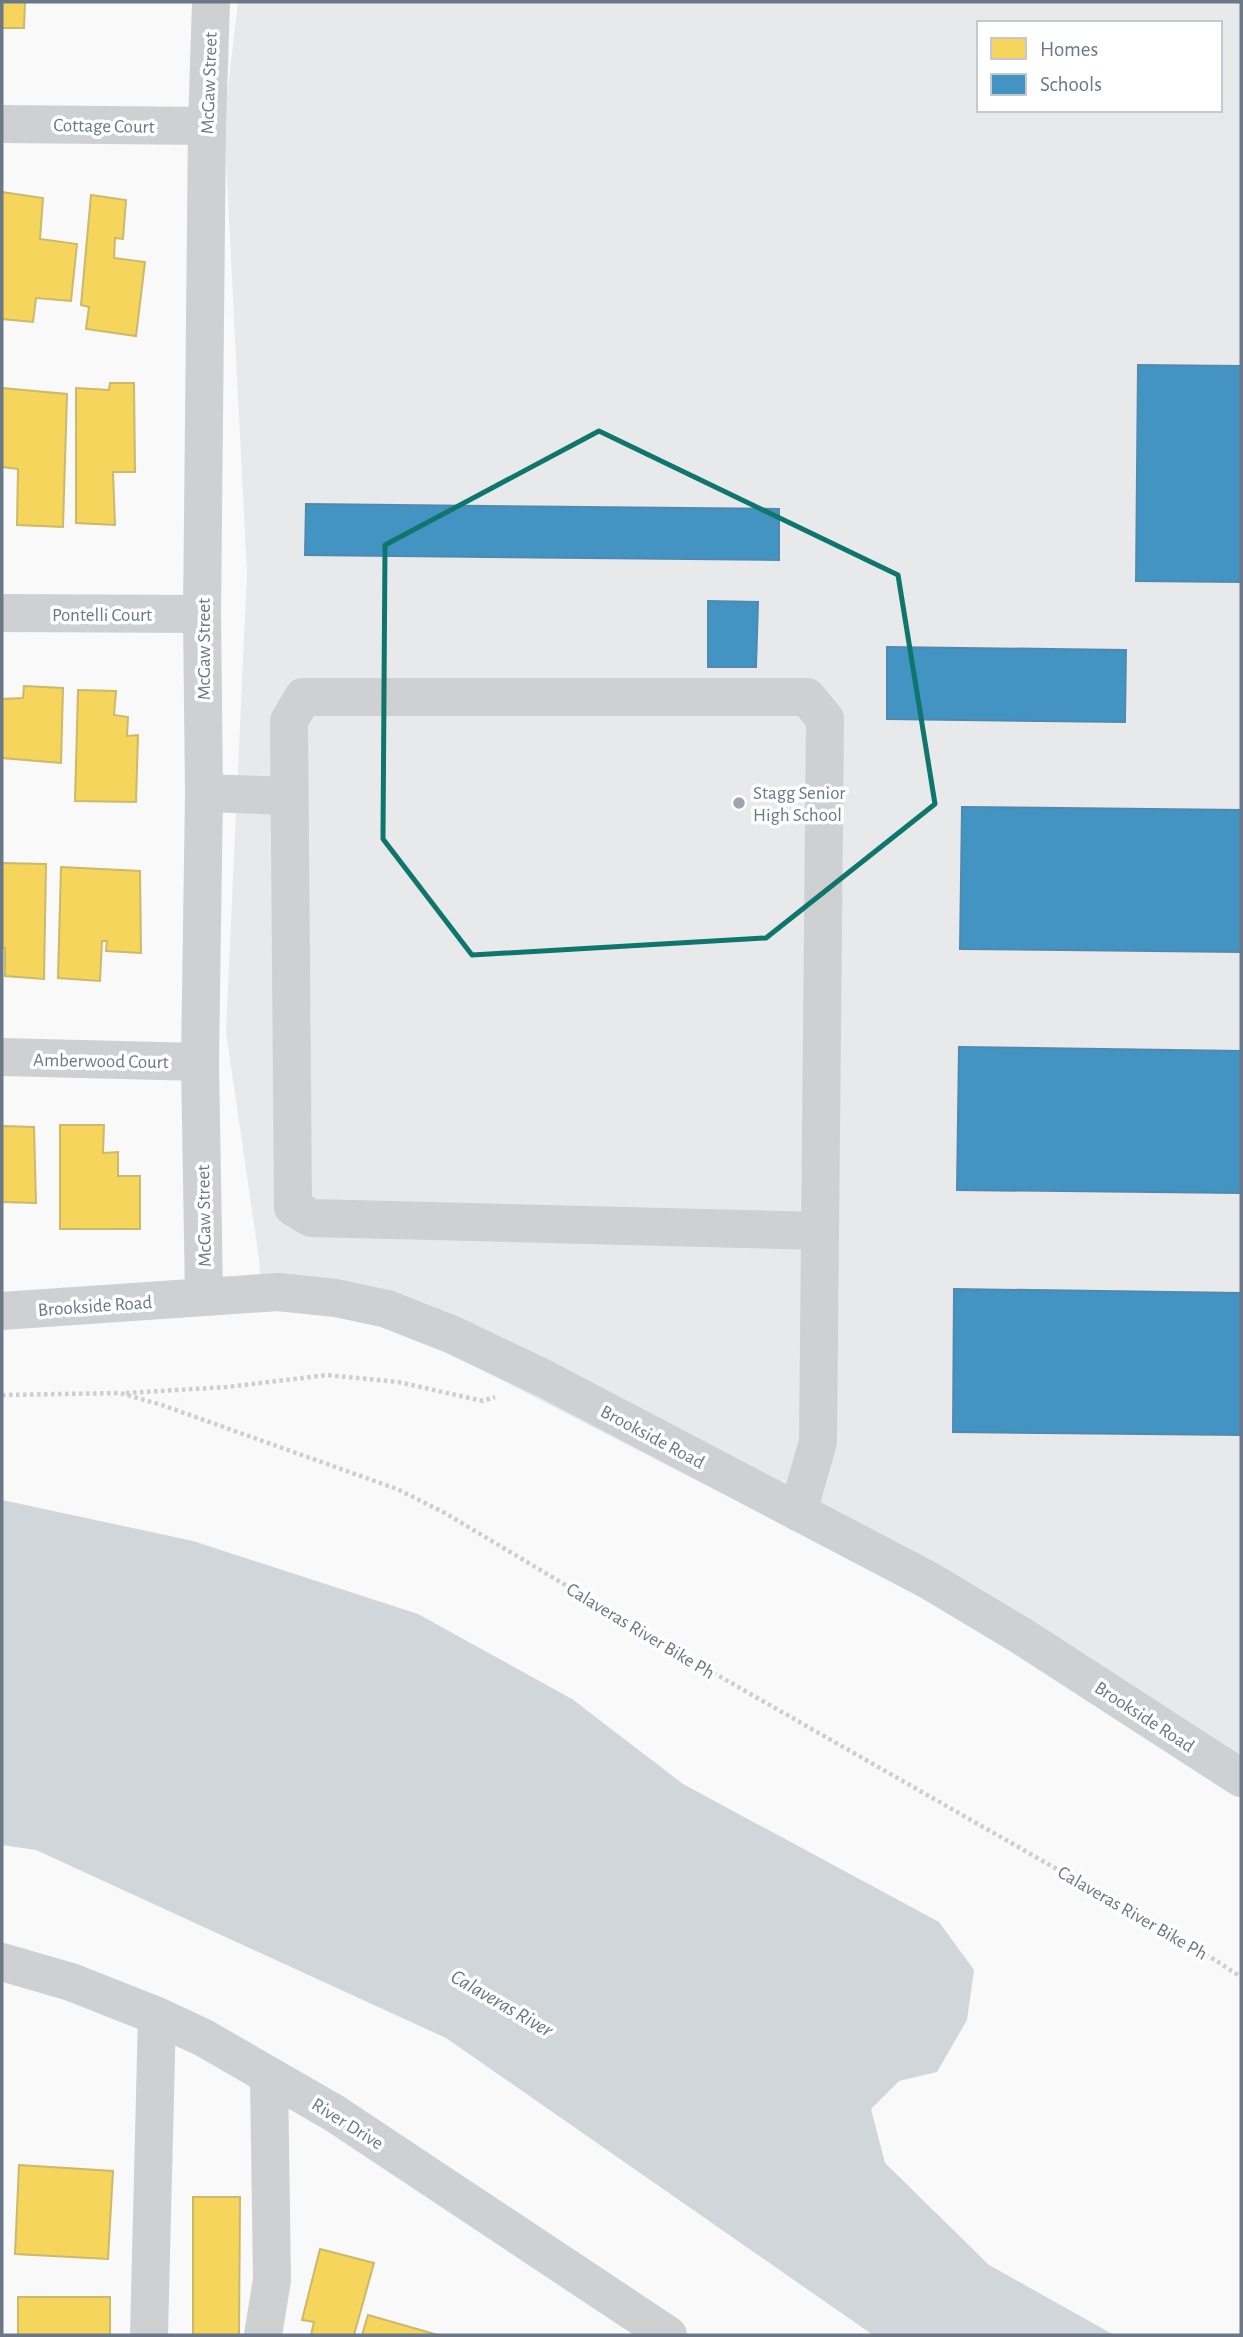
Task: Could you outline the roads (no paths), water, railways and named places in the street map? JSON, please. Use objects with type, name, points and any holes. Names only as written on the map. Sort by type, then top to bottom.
[{"type":"street","name":"McGaw Street","points":[[204,1297],[200,1062],[204,793],[202,614],[207,126],[211,2]]},
{"type":"street","name":"Cottage Court","points":[[2,124],[207,126]]},
{"type":"street","name":"Pontelli Court","points":[[2,613],[202,614]]},
{"type":"street","points":[[799,1512],[818,1442],[825,719],[807,697],[303,697],[289,721],[293,1207],[312,1218],[820,1231]]},
{"type":"street","points":[[204,793],[289,796]]},
{"type":"street","name":"Amberwood Court","points":[[2,1057],[200,1062]]},
{"type":"street","name":"Brookside Road","points":[[2,1311],[278,1292],[336,1298],[387,1309],[453,1335],[545,1379],[930,1581],[998,1621],[1241,1778]]},
{"type":"street","name":"River Drive","points":[[2,1962],[71,1982],[204,2038],[334,2113],[668,2335]]},
{"type":"street","points":[[149,2335],[157,2016]]},
{"type":"street","points":[[264,2335],[272,2280],[269,2076]]},
{"type":"water","name":"Calaveras River","points":[[2,1500],[193,1541],[418,1614],[572,1699],[683,1784],[939,1922],[974,1970],[967,2020],[937,2072],[899,2081],[871,2109],[885,2163],[989,2265],[1114,2335],[873,2335],[446,2038],[36,1850],[2,1845]]},
{"type":"place","name":"Stagg Senior High School","points":[[739,803]]}]
